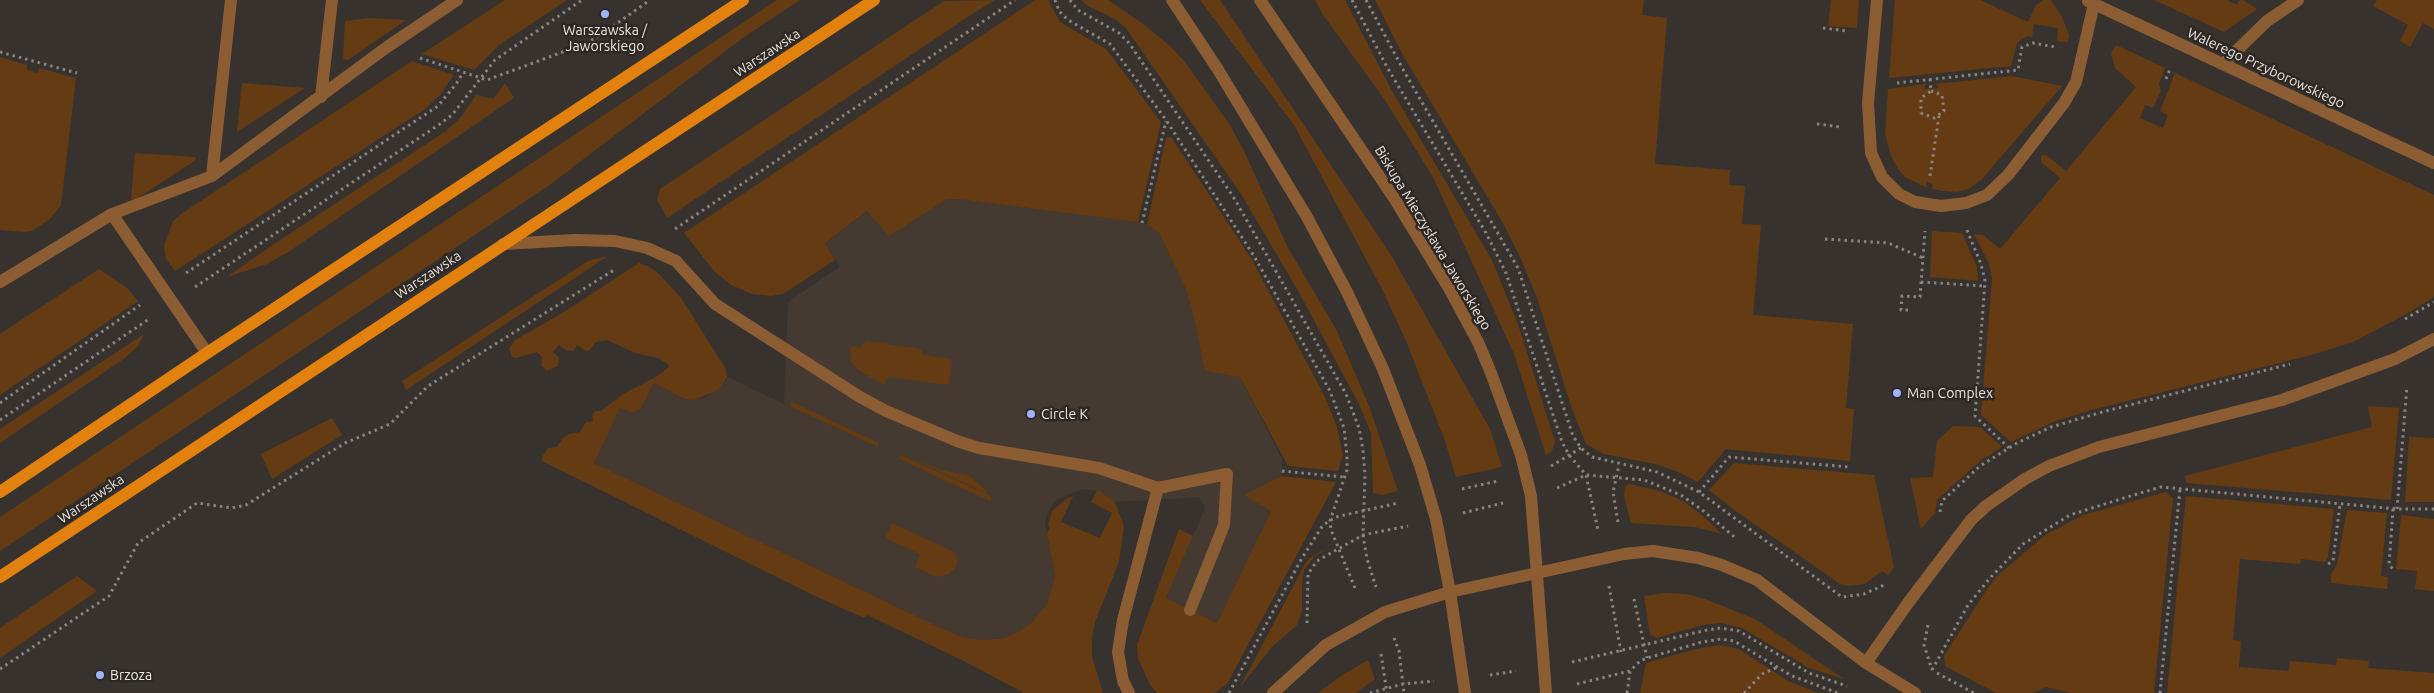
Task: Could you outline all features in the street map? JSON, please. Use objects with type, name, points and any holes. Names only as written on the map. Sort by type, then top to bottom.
[{"type":"main road","points":[[0,492],[206,353],[743,0]]},
{"type":"main road","name":"Warszawska","points":[[0,577],[874,0]]},
{"type":"street","points":[[212,176],[231,0]]},
{"type":"street","points":[[321,97],[332,0]]},
{"type":"street","points":[[0,282],[112,214],[212,176],[387,47],[457,0]]},
{"type":"street","points":[[1172,0],[1217,68],[1307,217],[1347,292],[1383,369],[1420,465],[1436,519],[1450,592],[1465,693]]},
{"type":"street","name":"Biskupa Mieczysława Jaworskiego","points":[[1260,0],[1370,160],[1435,265],[1478,342],[1504,406],[1527,474],[1531,496],[1538,574],[1546,693]]},
{"type":"street","points":[[1877,0],[1868,121],[1871,153],[1875,164],[1891,187],[1906,198],[1927,205],[1957,205],[1978,200],[1987,195],[2008,175],[2073,88],[2083,51],[2090,2]]},
{"type":"street","points":[[2223,64],[2267,21],[2298,0]]},
{"type":"street","name":"Walerego Przyborowskiego","points":[[2090,2],[2434,163]]},
{"type":"street","points":[[112,214],[206,353]]},
{"type":"street","points":[[502,244],[576,240],[615,241],[647,248],[676,261],[715,304],[873,404],[957,441],[979,448],[1099,468],[1158,488],[1227,474],[1224,525],[1190,610]]},
{"type":"street","points":[[1866,663],[1908,602],[1971,520],[1986,506],[2025,479],[2049,466],[2099,447],[2282,400],[2395,359],[2434,339]]},
{"type":"street","points":[[1129,693],[1123,681],[1118,652],[1123,620],[1158,488]]},
{"type":"street","points":[[1273,693],[1326,645],[1367,620],[1423,599],[1624,554],[1652,551],[1698,558],[1722,565],[1757,580],[1866,663],[1915,693]]},
{"type":"path","points":[[0,420],[260,242],[440,124],[452,115],[495,60],[511,47],[582,0]]},
{"type":"path","points":[[387,47],[487,80],[587,43],[650,0]]},
{"type":"path","points":[[0,670],[109,596],[138,542],[197,503],[232,508],[246,505],[345,443],[390,424],[428,386],[647,248],[1015,0]]},
{"type":"path","points":[[1055,0],[1059,11],[1068,20],[1110,44],[1166,120],[1254,256],[1330,391],[1346,436],[1347,456],[1344,477],[1330,521],[1354,588]]},
{"type":"path","points":[[1070,0],[1078,10],[1119,33],[1129,43],[1234,198],[1282,279],[1353,409],[1363,450],[1363,535],[1374,579]]},
{"type":"path","points":[[1352,0],[1387,67],[1486,233],[1506,273],[1555,422],[1569,455],[1586,475],[1596,520]]},
{"type":"path","points":[[1366,0],[1405,73],[1518,268],[1574,436],[1581,448],[1592,457],[1657,472],[1699,492],[1842,597],[1864,594],[1882,586],[1888,580]]},
{"type":"path","points":[[1823,28],[1844,30]]},
{"type":"path","points":[[1889,84],[2018,70],[2022,48],[2033,43],[2083,51]]},
{"type":"path","points":[[0,52],[77,73]]},
{"type":"path","points":[[0,403],[162,290],[438,106],[463,73]]},
{"type":"path","points":[[1930,79],[1931,91]]},
{"type":"path","points":[[1931,91],[1942,96],[1944,111],[1934,118],[1921,113],[1921,98],[1931,91]]},
{"type":"path","points":[[1930,183],[1939,115]]},
{"type":"path","points":[[1142,223],[1166,120]]},
{"type":"path","points":[[1957,205],[1981,264],[1985,286],[1975,416],[2009,448]]},
{"type":"path","points":[[1908,310],[1900,310],[1902,296],[1920,297],[1925,230]]},
{"type":"path","points":[[1825,239],[1888,243],[1922,258]]},
{"type":"path","points":[[1921,282],[1985,286]]},
{"type":"path","points":[[2394,570],[2389,565],[2406,386],[2414,382]]},
{"type":"path","points":[[1549,467],[1581,448]]},
{"type":"path","points":[[1699,492],[1730,457],[1850,467]]},
{"type":"path","points":[[1618,522],[1613,492],[1619,464]]},
{"type":"path","points":[[1282,471],[1344,477]]},
{"type":"path","points":[[1555,489],[1586,475],[1616,476],[1644,480],[1681,495],[1702,509],[1736,538],[1742,546]]},
{"type":"path","points":[[1462,489],[1502,480]]},
{"type":"path","points":[[1932,671],[1968,605],[1990,578],[2023,544],[2070,515],[2161,487],[2395,509],[2434,509]]},
{"type":"path","points":[[2160,693],[2180,489]]},
{"type":"path","points":[[1469,511],[1508,502]]},
{"type":"path","points":[[1230,693],[1309,545],[1323,524],[1364,510],[1398,503]]},
{"type":"path","points":[[2328,564],[2332,561],[2340,504]]},
{"type":"path","points":[[1306,662],[1308,574],[1317,561],[1338,547],[1363,535],[1406,526]]},
{"type":"path","points":[[1634,599],[1647,658]]},
{"type":"path","points":[[1614,611],[1621,652]]},
{"type":"path","points":[[1930,616],[1924,644],[1932,671],[1974,693]]},
{"type":"path","points":[[1579,661],[1721,628],[1740,631],[1809,673],[1849,687]]},
{"type":"path","points":[[1577,684],[1630,671],[1640,661],[1647,658],[1702,642],[1721,639],[1734,641],[1807,682],[1838,693]]},
{"type":"path","points":[[1399,652],[1404,693]]},
{"type":"path","points":[[1381,654],[1387,693]]},
{"type":"path","points":[[1744,693],[1762,674],[1778,667]]},
{"type":"path","points":[[1627,693],[1630,671]]},
{"type":"path","points":[[1484,676],[1512,672]]},
{"type":"path","points":[[1370,693],[1403,684],[1443,680]]},
{"type":"shaded area","points":[[505,0],[567,0],[499,45],[474,70],[422,54]]},
{"type":"shaded area","points":[[777,0],[800,0],[744,37],[551,184],[0,551],[0,517]]},
{"type":"shaded area","points":[[995,0],[667,218],[657,200],[660,189],[944,1]]},
{"type":"shaded area","points":[[1035,0],[1048,0],[1060,22],[1106,49],[1161,122],[1138,222],[947,199],[889,236],[867,211],[825,243],[835,260],[783,294],[771,296],[752,294],[731,285],[714,271],[684,233]]},
{"type":"shaded area","points":[[1081,0],[1108,0],[1142,23],[1169,45],[1185,62],[1230,125],[1244,151],[1288,248],[1336,329],[1369,406],[1398,491],[1382,495],[1373,493],[1371,433],[1359,404],[1297,289],[1241,194],[1126,28],[1115,19],[1086,5]]},
{"type":"shaded area","points":[[1200,0],[1220,0],[1391,255],[1490,429],[1502,467],[1456,477],[1444,438],[1406,341],[1384,293],[1330,192],[1294,125]]},
{"type":"shaded area","points":[[1315,0],[1345,0],[1392,91],[1492,260],[1519,327],[1555,442],[1552,451],[1546,455],[1514,354],[1433,177],[1383,97],[1323,15]]},
{"type":"shaded area","points":[[1375,0],[1644,0],[1642,15],[1667,18],[1655,164],[1730,170],[1729,185],[1745,186],[1742,224],[1761,225],[1753,315],[1853,324],[1846,408],[1854,409],[1850,461],[1726,449],[1698,482],[1676,471],[1655,464],[1604,454],[1586,444],[1572,409],[1537,298],[1521,259],[1504,225],[1400,50]]},
{"type":"shaded area","points":[[1831,0],[1859,0],[1857,28],[1828,26]]},
{"type":"shaded area","points":[[1895,0],[1980,0],[2028,22],[2036,5],[2044,0],[2051,0],[2062,17],[2069,35],[2068,42],[2057,41],[2058,28],[2034,24],[2032,37],[2027,36],[2017,43],[2011,66],[1889,78]]},
{"type":"shaded area","points":[[2154,0],[2227,0],[2237,5],[2240,0],[2243,0],[2257,9],[2224,32]]},
{"type":"shaded area","points":[[2377,0],[2434,0],[2434,29],[2423,23],[2410,47],[2400,41],[2408,25],[2373,6]]},
{"type":"shaded area","points":[[370,18],[406,20],[348,60],[343,59],[345,21]]},
{"type":"shaded area","points":[[2116,45],[2165,68],[2159,84],[2161,91],[2153,108],[2145,105],[2140,118],[2163,128],[2168,115],[2160,111],[2175,73],[2434,195],[2434,297],[2353,342],[2311,355],[2091,410],[2053,422],[2011,442],[1981,415],[1992,279],[1989,264],[1974,234],[1983,235],[2000,249],[2060,178],[2041,162],[2041,156],[2046,155],[2066,171],[2136,87],[2115,68],[2111,53]]},
{"type":"shaded area","points":[[0,57],[27,65],[27,70],[38,73],[39,68],[76,78],[61,205],[50,219],[32,231],[0,230]]},
{"type":"shaded area","points":[[412,61],[454,75],[439,96],[425,109],[175,271],[166,259],[164,245],[173,221]]},
{"type":"shaded area","points":[[2012,76],[2062,86],[1982,179],[1969,189],[1957,192],[1932,189],[1933,184],[1927,182],[1926,187],[1905,177],[1891,156],[1885,134],[1888,89],[1926,84],[1924,89],[1939,88],[1936,84]]},
{"type":"shaded area","points":[[242,83],[305,88],[237,132]]},
{"type":"shaded area","points":[[505,83],[514,98],[290,251],[267,264],[227,277],[446,131],[462,116],[476,95],[493,99]]},
{"type":"shaded area","points":[[1171,137],[1251,258],[1324,395],[1337,427],[1343,455],[1338,471],[1288,466],[1240,377],[1205,371],[1193,313],[1185,287],[1159,233],[1147,225],[1166,138]]},
{"type":"shaded area","points":[[135,153],[195,157],[196,160],[136,199],[131,199]]},
{"type":"shaded area","name":"Circle K","points":[[947,199],[1134,221],[1147,225],[1159,233],[1185,287],[1193,313],[1240,377],[1282,459],[1282,476],[1245,495],[1271,511],[1217,623],[1166,598],[1204,511],[1205,506],[1199,497],[1115,502],[1100,491],[1083,489],[1059,498],[1051,506],[1045,524],[1055,575],[1047,604],[1033,621],[1020,631],[1004,638],[982,640],[961,637],[594,463],[620,407],[632,413],[641,409],[654,383],[685,399],[694,400],[706,397],[726,381],[727,377],[784,404],[788,302],[840,267],[825,243],[868,211],[926,211]]},
{"type":"shaded area","points":[[1932,231],[1962,233],[1977,267],[1978,281],[1930,277]]},
{"type":"shaded area","points":[[608,256],[406,390],[402,381],[588,261]]},
{"type":"shaded area","points":[[639,263],[650,267],[661,276],[681,298],[726,369],[727,377],[721,387],[714,392],[694,400],[685,399],[654,383],[641,409],[632,413],[620,408],[594,463],[961,637],[982,640],[1004,638],[1020,631],[1033,621],[1047,604],[1055,575],[1047,534],[1052,511],[1066,499],[1073,496],[1061,522],[1100,538],[1112,513],[1091,502],[1097,491],[1100,491],[1115,502],[1124,526],[1119,562],[1095,622],[1092,637],[1092,657],[1103,693],[1024,693],[964,661],[867,615],[864,618],[813,595],[542,461],[542,457],[548,448],[557,447],[562,439],[569,434],[580,432],[586,422],[593,421],[592,415],[595,411],[601,411],[623,394],[656,377],[669,367],[668,364],[658,358],[635,353],[607,340],[596,342],[590,350],[586,351],[577,345],[574,351],[566,350],[559,345],[553,352],[559,358],[558,366],[547,371],[541,365],[542,357],[537,352],[516,358],[512,357],[509,349],[515,340],[564,312]]},
{"type":"shaded area","points":[[99,269],[127,288],[138,301],[0,395],[0,334]]},
{"type":"shaded area","points":[[144,334],[138,346],[125,358],[0,443],[0,429]]},
{"type":"shaded area","points":[[867,341],[922,349],[923,355],[952,359],[949,385],[888,377],[884,385],[858,370],[851,362],[850,346],[859,347]]},
{"type":"shaded area","points":[[792,402],[879,443],[878,447],[790,406]]},
{"type":"shaded area","points":[[2368,406],[2399,408],[2391,500],[2186,483],[2185,476],[2372,427]]},
{"type":"shaded area","points":[[332,418],[342,435],[272,479],[261,454]]},
{"type":"shaded area","points":[[1953,426],[1980,427],[2002,447],[1979,462],[1938,499],[1935,513],[1921,529],[1910,478],[1933,477],[1937,441]]},
{"type":"shaded area","points":[[2409,437],[2434,438],[2434,502],[2405,502]]},
{"type":"shaded area","points":[[901,453],[941,470],[968,475],[983,487],[988,494]]},
{"type":"shaded area","points":[[901,455],[992,498],[990,501],[937,477],[898,458]]},
{"type":"shaded area","points":[[1734,463],[1874,475],[1894,567],[1888,575],[1882,571],[1865,584],[1849,586],[1840,584],[1709,490]]},
{"type":"shaded area","points":[[1282,476],[1336,482],[1227,684],[1214,693],[1158,693],[1150,685],[1138,658],[1137,645],[1179,529],[1193,536],[1166,598],[1217,623],[1271,511],[1244,495]]},
{"type":"shaded area","points":[[1629,484],[1660,491],[1683,501],[1722,534],[1695,527],[1631,523],[1624,495],[1625,487]]},
{"type":"shaded area","points":[[2166,492],[2173,498],[2154,693],[2072,693],[2046,687],[2032,693],[1996,693],[1945,666],[1944,656],[1996,577],[2045,535],[2083,515]]},
{"type":"shaded area","points":[[2186,496],[2334,509],[2328,557],[2325,562],[2301,559],[2300,564],[2240,559],[2233,640],[2241,641],[2239,667],[2289,671],[2290,661],[2336,665],[2337,658],[2369,661],[2368,668],[2434,673],[2434,693],[2167,693]]},
{"type":"shaded area","points":[[2347,510],[2387,513],[2381,576],[2388,577],[2387,589],[2331,583],[2331,574],[2337,565]]},
{"type":"shaded area","points":[[2401,515],[2434,519],[2434,591],[2415,589],[2417,571],[2396,569]]},
{"type":"shaded area","points":[[892,523],[954,552],[958,560],[956,567],[949,574],[937,577],[915,567],[920,554],[885,538]]},
{"type":"shaded area","points":[[1328,548],[1314,557],[1304,570],[1302,580],[1302,611],[1297,625],[1272,647],[1240,687],[1305,564],[1309,558]]},
{"type":"shaded area","points":[[77,576],[97,591],[0,658],[0,628]]},
{"type":"shaded area","points":[[1665,593],[1686,594],[1705,599],[1755,619],[1844,679],[1809,668],[1742,628],[1721,623],[1703,625],[1656,638],[1650,634],[1644,596]]},
{"type":"shaded area","points":[[1720,645],[1739,649],[1788,681],[1818,693],[1640,693],[1646,663],[1696,649]]},
{"type":"shaded area","points":[[1368,660],[1375,679],[1356,693],[1318,693],[1341,676]]},
{"type":"place","name":"Warszawska / Jaworskiego","points":[[605,14]]},
{"type":"place","name":"Man Complex","points":[[1897,393]]},
{"type":"place","name":"Circle K","points":[[1031,414]]},
{"type":"place","name":"Brzoza","points":[[100,675]]}]
